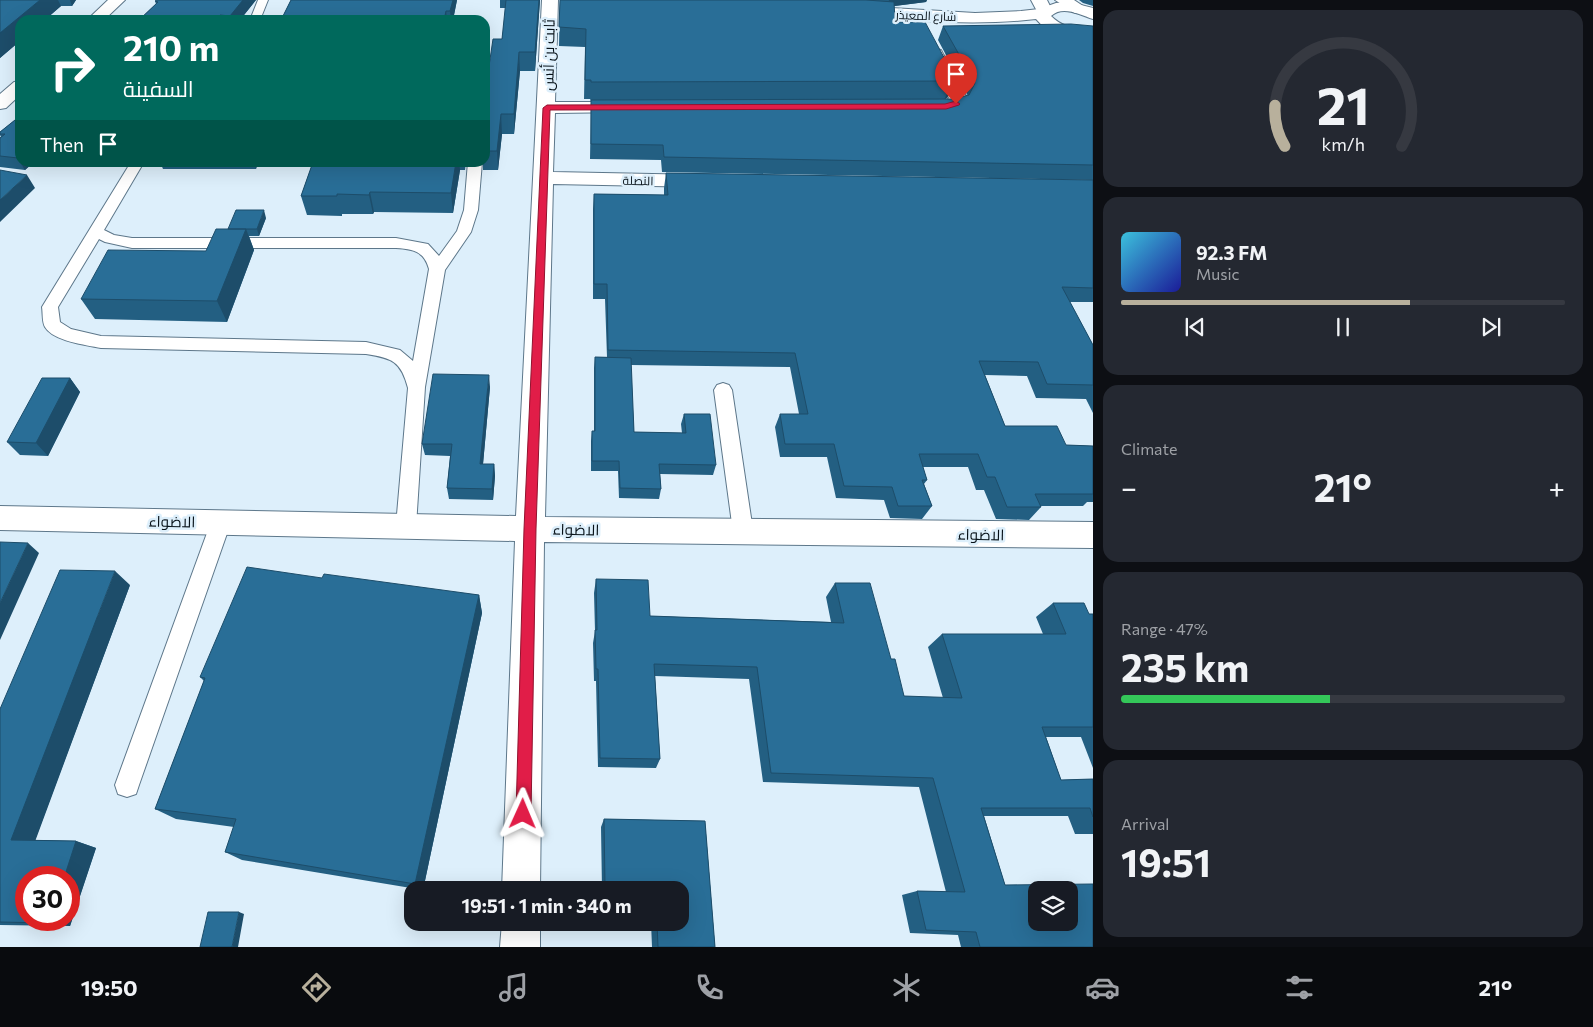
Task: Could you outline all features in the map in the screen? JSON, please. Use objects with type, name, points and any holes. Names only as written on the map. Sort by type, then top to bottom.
[{"type":"street","points":[[100,15],[117,0]]},
{"type":"street","name":"ثابت بن أنس","points":[[522,881],[530,529],[550,0]]},
{"type":"street","points":[[1063,0],[1087,12]]},
{"type":"street","name":"شارع المعيذر","points":[[840,10],[918,16],[998,17],[1055,7],[1087,12]]},
{"type":"street","points":[[1043,8],[1043,17],[1047,22],[1093,48]]},
{"type":"street","points":[[1063,31],[1081,34],[1093,33]]},
{"type":"street","points":[[906,107],[946,107],[956,104],[958,98],[926,37]]},
{"type":"street","points":[[547,108],[646,107]]},
{"type":"street","name":"النصلة","points":[[544,178],[724,181]]},
{"type":"street","name":"الاضواء","points":[[0,518],[530,529],[1093,535]]},
{"type":"street","points":[[520,947],[521,931]]},
{"type":"lane","points":[[257,15],[263,0]]},
{"type":"lane","points":[[135,167],[50,307],[52,325],[66,334],[100,342],[366,348],[392,352],[404,359],[413,371],[417,388]]},
{"type":"lane","points":[[437,269],[464,232],[471,210],[475,167]]},
{"type":"lane","points":[[96,231],[110,239],[132,243],[412,244],[425,249],[434,256],[437,269],[417,388],[406,526]]},
{"type":"lane","points":[[723,390],[743,531]]},
{"type":"lane","points":[[126,785],[221,522]]},
{"type":"building","points":[[0,0],[40,0],[22,15],[15,15],[15,21],[0,33]]},
{"type":"building","points":[[243,0],[231,15],[144,15],[158,2],[155,1]]},
{"type":"building","points":[[291,0],[453,0],[450,11],[446,11],[445,15],[284,15]]},
{"type":"building","points":[[506,0],[539,0],[535,52],[519,52],[514,114],[501,114],[497,151],[490,151],[490,59],[493,39],[502,39]]},
{"type":"building","points":[[560,0],[866,0],[894,2],[895,22],[925,22],[955,78],[953,81],[591,82],[591,80],[585,80],[586,29],[559,27]]},
{"type":"building","points":[[1071,24],[1093,26],[1093,165],[664,157],[663,145],[591,144],[591,100],[952,99],[969,95],[975,83],[943,26]]},
{"type":"building","points":[[15,120],[15,158],[0,156],[0,138],[5,134],[0,134]]},
{"type":"building","points":[[311,167],[455,167],[451,193],[370,192],[369,195],[301,196]]},
{"type":"building","points":[[0,170],[27,175],[0,200]]},
{"type":"building","points":[[666,173],[1093,180],[1093,288],[1062,287],[1093,345],[1093,385],[1047,384],[1038,362],[979,361],[1005,426],[1057,426],[1066,445],[1093,446],[1093,494],[1035,494],[1041,507],[1007,507],[995,477],[987,477],[978,454],[919,454],[927,480],[922,480],[932,506],[898,506],[892,487],[844,486],[834,444],[785,444],[780,414],[808,414],[795,353],[608,350],[607,284],[594,284],[594,194],[668,195]]},
{"type":"building","points":[[236,210],[264,210],[257,229],[228,229]]},
{"type":"building","points":[[216,229],[246,229],[217,301],[81,299],[108,250],[206,251]]},
{"type":"building","points":[[595,357],[631,358],[634,432],[686,433],[684,414],[710,414],[716,465],[659,464],[661,489],[620,488],[619,461],[592,461],[592,431],[595,431]]},
{"type":"building","points":[[433,374],[489,375],[480,464],[494,464],[492,489],[447,488],[452,444],[422,444]]},
{"type":"building","points":[[42,378],[70,378],[36,443],[7,442]]},
{"type":"building","points":[[0,542],[28,543],[0,603]]},
{"type":"building","points":[[247,567],[322,578],[324,574],[479,595],[416,881],[404,882],[225,852],[236,819],[155,809],[205,678],[200,677]]},
{"type":"building","points":[[60,570],[115,571],[11,840],[76,841],[68,866],[15,866],[15,922],[0,922],[0,709]]},
{"type":"building","points":[[596,579],[648,580],[650,616],[844,623],[835,583],[870,583],[891,659],[895,659],[904,696],[962,698],[942,634],[1066,634],[1053,603],[1084,603],[1089,614],[1093,614],[1093,727],[1042,727],[1061,780],[1093,779],[1093,817],[1090,808],[981,808],[1005,885],[1028,885],[1028,931],[1078,931],[1078,884],[1093,884],[1093,947],[980,947],[976,932],[926,930],[917,891],[965,892],[933,778],[771,773],[757,667],[654,664],[660,759],[600,758],[595,630],[597,630]]},
{"type":"building","points":[[604,819],[705,821],[715,947],[658,947],[657,931],[689,931],[689,881],[605,881]]},
{"type":"building","points":[[208,912],[239,912],[232,947],[200,947]]},
{"type":"route","points":[[523,814],[530,529],[547,108],[946,107],[956,104]]}]
